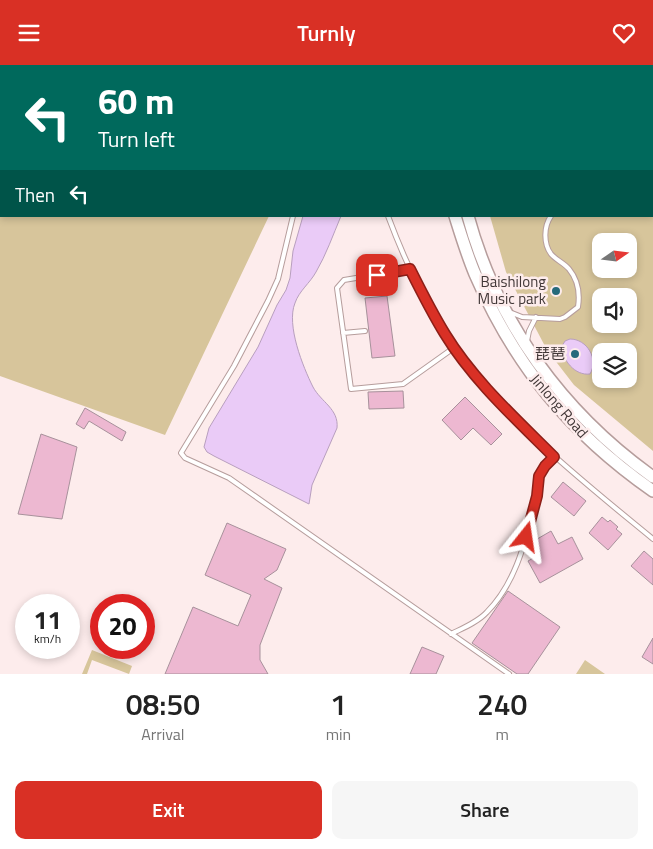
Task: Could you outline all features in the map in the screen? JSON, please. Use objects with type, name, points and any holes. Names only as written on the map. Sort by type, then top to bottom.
[{"type":"main road","name":"Jinlong Road","points":[[455,217],[474,272],[486,299],[506,335],[539,385],[586,438],[609,459],[653,491]]},
{"type":"main road","name":"Jinlong Road","points":[[468,217],[481,256],[504,309],[529,351],[553,383],[592,427],[653,477]]},
{"type":"lane","points":[[293,217],[278,279],[268,301],[234,366],[181,453],[185,458],[229,478],[509,674]]},
{"type":"lane","points":[[388,217],[410,269],[446,335],[501,404],[554,457],[653,539]]},
{"type":"lane","points":[[504,309],[522,317],[560,319],[578,307],[578,289],[574,277],[569,268],[552,255],[546,242],[546,223],[550,217]]},
{"type":"lane","points":[[410,269],[344,280],[338,288],[351,389],[403,384],[455,347]]},
{"type":"lane","points":[[529,351],[528,338],[536,317]]},
{"type":"lane","points":[[344,333],[365,331]]},
{"type":"lane","points":[[451,634],[486,613],[502,594],[522,554],[537,496],[539,476],[554,457]]},
{"type":"shaded area","points":[[0,217],[269,217],[165,435],[0,376]]},
{"type":"shaded area","points":[[303,217],[341,217],[320,265],[299,295],[293,312],[294,334],[305,369],[316,392],[332,411],[337,421],[337,428],[312,485],[309,504],[214,456],[207,452],[204,447],[209,428],[258,347],[286,290],[290,278],[293,251]]},
{"type":"shaded area","points":[[490,217],[653,217],[653,451],[574,385],[547,350],[506,272]]},
{"type":"shaded area","points":[[570,339],[582,342],[590,351],[592,368],[590,374],[579,372],[570,366],[564,357],[562,346],[565,341]]},
{"type":"shaded area","points":[[90,655],[90,659],[114,659],[132,666],[129,674],[92,660],[87,674],[82,674]]},
{"type":"shaded area","points":[[585,660],[605,674],[576,674]]},
{"type":"building","points":[[387,296],[395,356],[372,358],[365,298]]},
{"type":"building","points":[[403,391],[404,408],[369,409],[368,392]]},
{"type":"building","points":[[465,397],[502,434],[491,445],[473,428],[461,440],[442,420]]},
{"type":"building","points":[[85,408],[126,432],[122,441],[89,421],[84,429],[76,424]]},
{"type":"building","points":[[41,434],[77,447],[62,519],[18,514]]},
{"type":"building","points":[[563,482],[586,501],[574,516],[551,497]]},
{"type":"building","points":[[602,517],[608,522],[610,520],[618,527],[616,529],[622,534],[608,550],[589,533]]},
{"type":"building","points":[[227,523],[286,549],[277,570],[264,579],[282,588],[260,645],[260,660],[268,674],[165,674],[193,607],[238,626],[251,595],[205,575]]},
{"type":"building","points":[[551,531],[558,544],[572,537],[583,559],[540,583],[528,561],[539,555],[532,542]]},
{"type":"building","points":[[644,551],[653,559],[653,585],[631,566]]},
{"type":"building","points":[[508,591],[560,627],[528,674],[517,674],[472,643]]},
{"type":"building","points":[[653,638],[653,664],[642,657]]},
{"type":"building","points":[[422,647],[444,656],[436,674],[410,674]]},
{"type":"place","name":"Baishilong Music park","points":[[556,291]]},
{"type":"place","name":"琵琶","points":[[575,354]]},
{"type":"route","points":[[377,275],[410,269],[446,335],[470,367],[501,404],[554,457],[539,476],[537,496],[526,537]]}]
